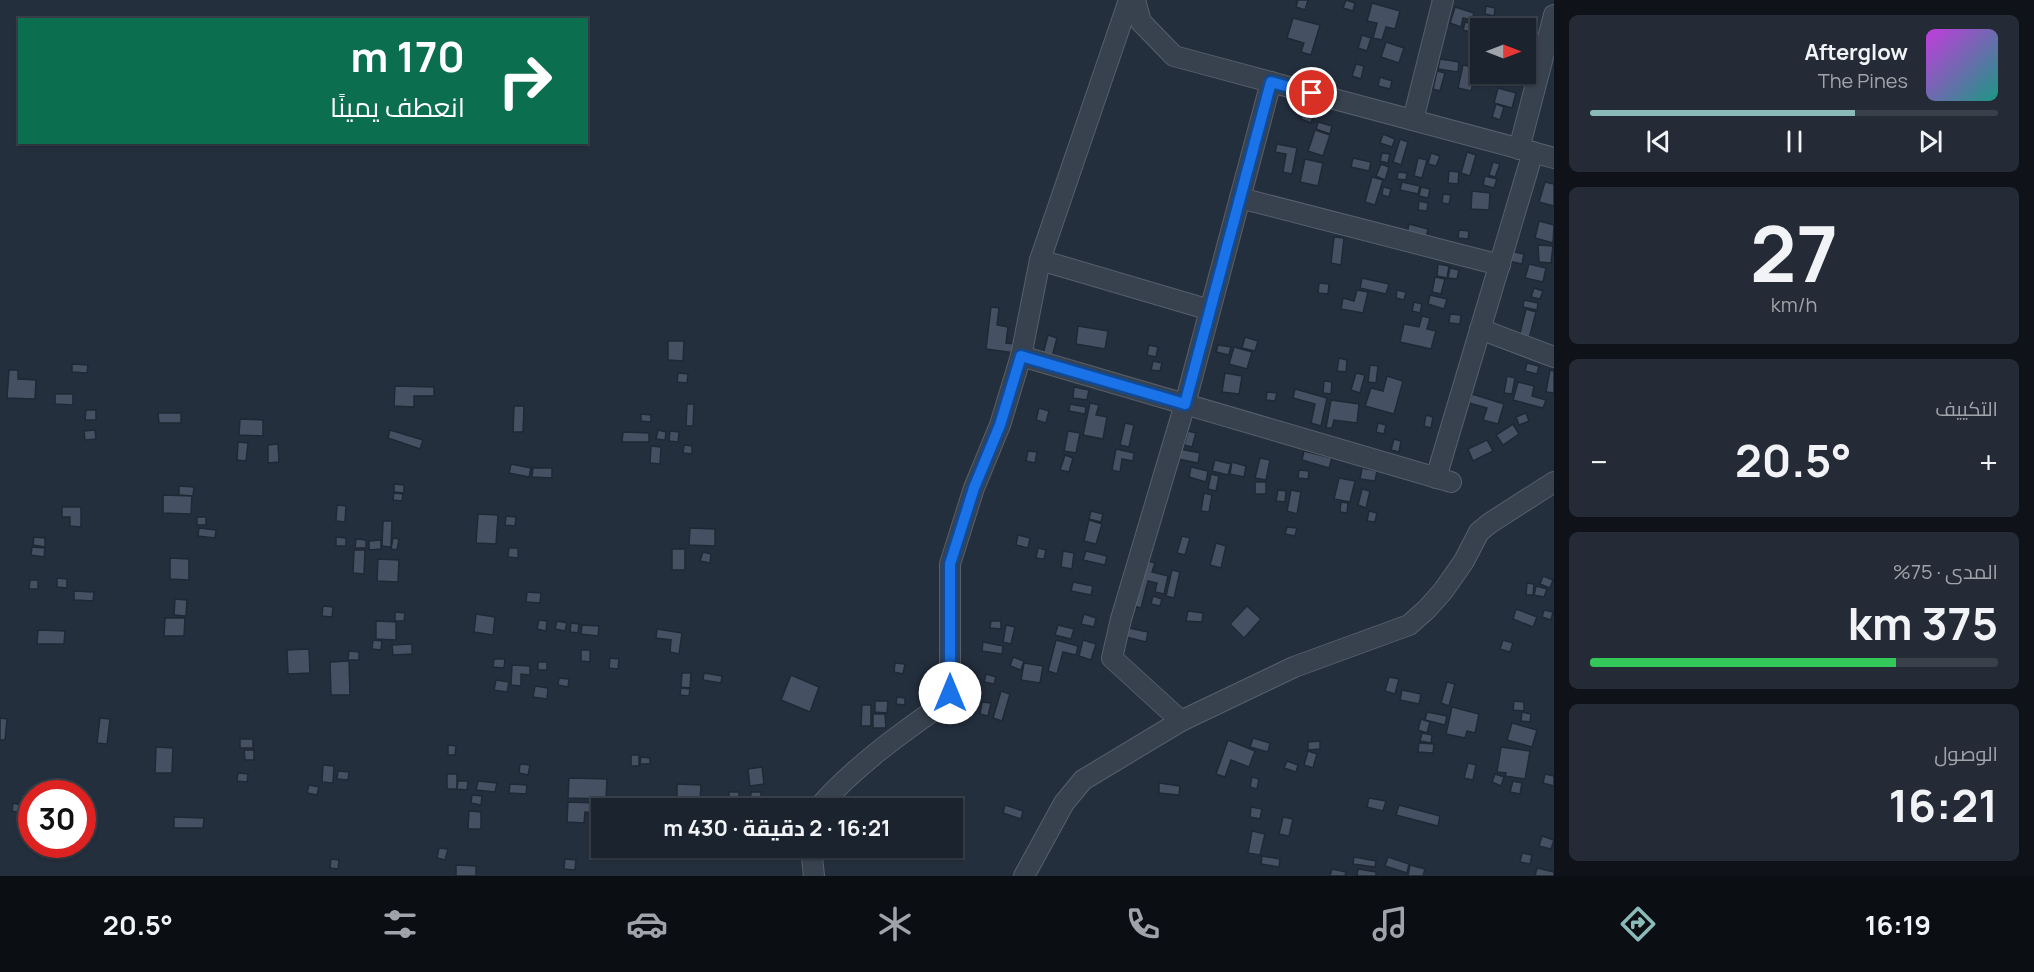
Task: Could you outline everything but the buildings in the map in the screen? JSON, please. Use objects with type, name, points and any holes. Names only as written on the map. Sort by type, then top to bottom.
[{"type":"street","points":[[827,798],[891,741],[947,701],[950,693],[950,564],[974,488],[1000,425],[1021,356],[1040,260],[1129,0]]},
{"type":"street","points":[[1135,0],[1142,22],[1174,56],[1554,158]]},
{"type":"street","points":[[1413,120],[1443,0]]},
{"type":"street","points":[[1021,356],[1443,480],[1480,329],[1500,265],[1554,15]]},
{"type":"street","points":[[1181,721],[1112,658],[1121,619],[1185,404],[1271,82]]},
{"type":"street","points":[[1240,198],[1500,265]]},
{"type":"street","points":[[1040,260],[1210,310]]},
{"type":"street","points":[[1480,329],[1554,357]]},
{"type":"street","points":[[1024,876],[1064,802],[1083,780],[1181,721],[1294,667],[1409,625],[1428,609],[1443,591],[1464,561],[1479,532],[1554,482]]},
{"type":"street","points":[[811,858],[814,876]]},
{"type":"route","points":[[950,693],[950,564],[974,488],[1000,425],[1021,356],[1185,404],[1271,82],[1312,93]]}]
